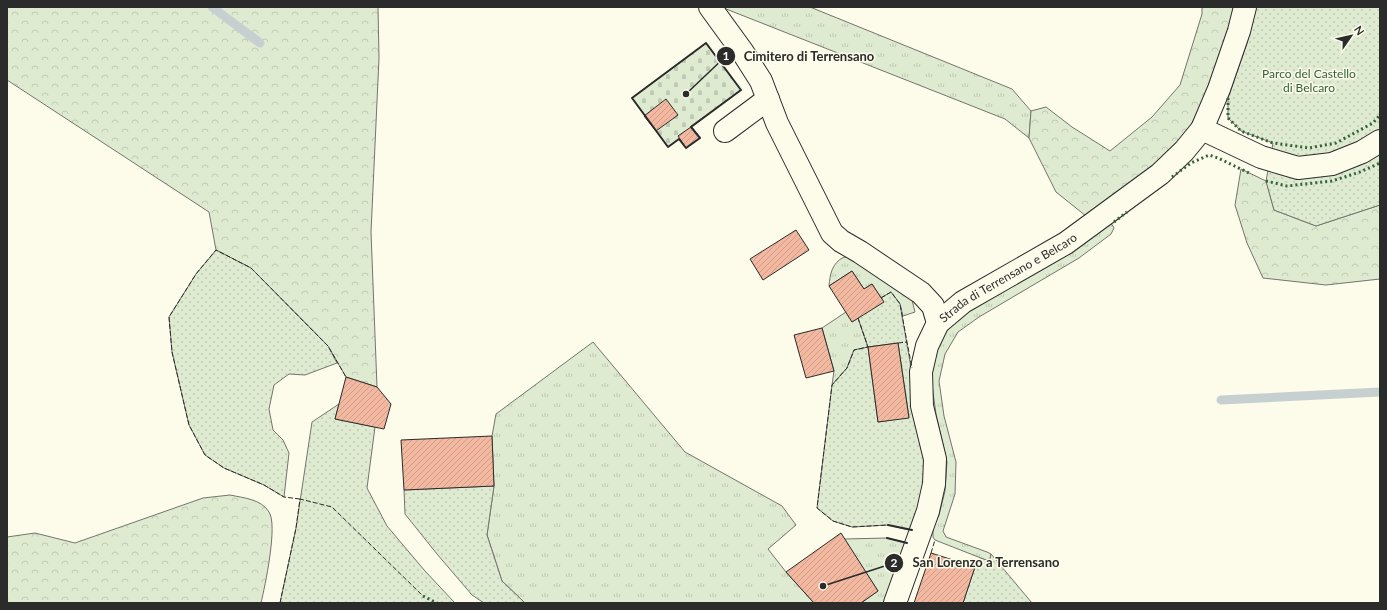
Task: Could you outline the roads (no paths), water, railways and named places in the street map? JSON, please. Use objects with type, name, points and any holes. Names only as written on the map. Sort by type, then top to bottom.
[{"type":"street","points":[[710,7],[742,51],[761,81],[777,123],[832,233],[841,241],[920,292],[933,306],[938,323]]},
{"type":"street","name":"Strada di Terrensano e Belcaro","points":[[895,603],[928,511],[934,484],[936,459],[922,406],[921,372],[927,346],[938,323],[963,302],[1066,243],[1160,174],[1184,151],[1202,129],[1219,89],[1239,31],[1245,7]]},
{"type":"street","points":[[725,131],[768,99]]},
{"type":"street","points":[[1202,129],[1261,158],[1298,168],[1332,164],[1362,152],[1380,141]]},
{"type":"waterway","points":[[212,7],[260,43]]},
{"type":"waterway","points":[[1221,400],[1380,392]]},
{"type":"place","name":"Cimitero di Terrensano","points":[[686,94]]},
{"type":"place","name":"San Lorenzo a Terrensano","points":[[823,586]]},
{"type":"park label","name":"Parco del Castello di Belcaro","points":[[1309,81]]}]
